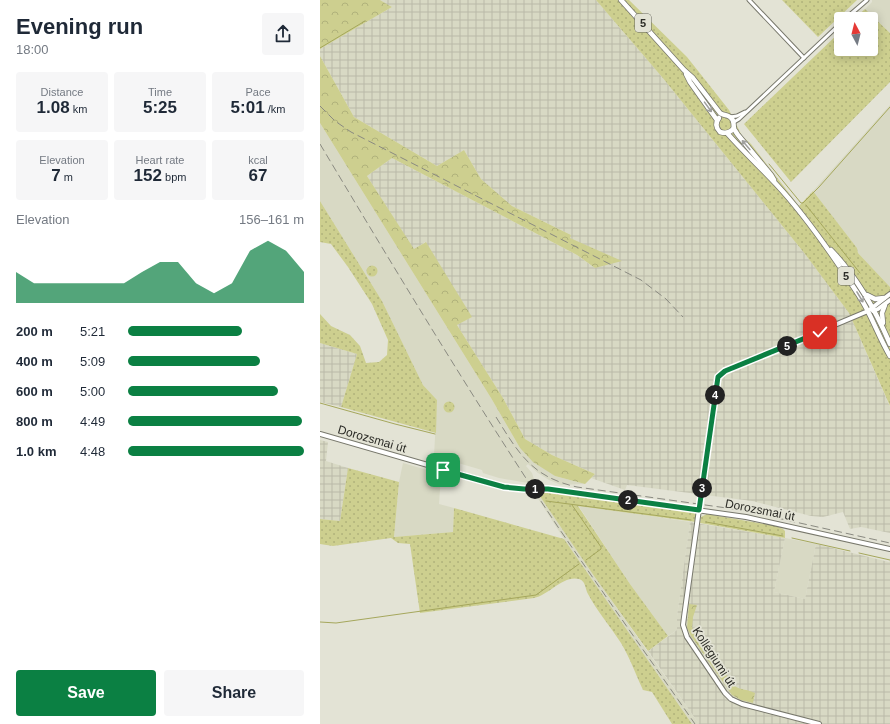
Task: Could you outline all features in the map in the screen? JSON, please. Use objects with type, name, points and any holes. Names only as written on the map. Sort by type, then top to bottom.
[{"type":"main road","name":"5","points":[[621,0],[693,78],[723,116]]},
{"type":"main road","name":"5","points":[[684,70],[690,82],[717,120],[716,127],[718,130],[720,132],[727,133],[744,152],[761,167],[822,242],[859,295],[890,356]]},
{"type":"main road","points":[[717,120],[723,116],[730,117]]},
{"type":"main road","name":"5","points":[[730,117],[738,135],[771,175],[776,184]]},
{"type":"main road","points":[[727,133],[731,131],[734,125]]},
{"type":"main road","name":"5","points":[[822,242],[842,262],[866,294],[890,344]]},
{"type":"main road","points":[[866,294],[875,300],[884,298]]},
{"type":"main road","points":[[885,304],[882,317],[885,333]]},
{"type":"street","points":[[749,0],[804,58]]},
{"type":"street","points":[[853,12],[865,1]]},
{"type":"street","points":[[734,125],[834,30]]},
{"type":"street","points":[[730,117],[737,116],[748,110]]},
{"type":"street","points":[[874,309],[890,294]]},
{"type":"street","points":[[868,311],[885,304],[890,300]]},
{"type":"street","name":"Kollégiumi út","points":[[819,724],[742,704],[731,699],[725,693],[687,637],[684,630],[684,621],[717,380],[725,371],[868,311]]},
{"type":"street","name":"Dorozsmai út","points":[[320,434],[504,487],[548,489],[746,517],[890,549]]},
{"type":"shaded area","points":[[380,0],[596,0],[662,77],[805,254],[849,313],[890,407],[890,533],[861,527],[850,529],[843,512],[823,517],[811,516],[752,501],[627,485],[625,490],[591,478],[595,474],[552,455],[525,439],[503,398],[457,325],[471,317],[425,242],[414,250],[367,176],[392,158],[577,255],[595,268],[569,238],[571,235],[512,206],[481,179],[464,150],[437,166],[354,117],[320,56],[320,49],[392,7]]},
{"type":"shaded area","points":[[872,0],[890,0],[890,33],[878,21],[878,12],[868,12],[865,9],[872,2]]},
{"type":"shaded area","points":[[890,105],[890,287],[858,253],[857,248],[813,191]]},
{"type":"shaded area","points":[[320,123],[491,398],[520,448],[555,476],[585,484],[561,485],[538,473],[528,464],[526,466],[532,473],[534,479],[530,482],[594,576],[699,724],[692,724],[564,539],[528,483],[499,478],[483,473],[482,470],[434,456],[437,400],[423,385],[382,301],[320,201]]},
{"type":"shaded area","points":[[320,343],[357,354],[341,407],[320,402]]},
{"type":"shaded area","points":[[320,440],[328,442],[326,461],[348,468],[340,521],[320,519]]},
{"type":"shaded area","points":[[403,463],[441,474],[439,504],[454,508],[453,532],[394,537],[399,482]]},
{"type":"shaded area","points":[[578,505],[690,522],[677,616],[677,630],[668,636],[630,584]]},
{"type":"shaded area","points":[[690,522],[785,538],[774,592],[805,599],[816,544],[890,561],[890,724],[699,724],[648,651],[677,630],[677,616]]},
{"type":"shaded area","points":[[785,538],[816,544],[805,599],[774,592]]},
{"type":"green space","points":[[320,0],[380,0],[392,7],[320,49]]},
{"type":"green space","points":[[596,0],[629,0],[687,57],[729,110],[742,136],[751,144],[799,206],[813,191],[857,248],[858,253],[890,287],[890,406],[849,313],[805,254],[662,77]]},
{"type":"green space","points":[[782,0],[857,0],[844,12],[834,12],[834,22],[818,37]]},
{"type":"green space","points":[[878,21],[890,33],[890,82],[791,182],[744,124],[834,38],[834,56],[878,56]]},
{"type":"green space","points":[[320,56],[354,117],[437,166],[464,150],[481,179],[512,206],[571,235],[570,238],[622,261],[595,268],[577,255],[392,158],[367,176],[414,249],[426,242],[472,317],[457,325],[503,398],[525,439],[552,455],[595,474],[585,484],[555,476],[533,462],[520,448],[491,398],[320,123]]},
{"type":"green space","points":[[320,201],[382,301],[423,385],[437,400],[436,433],[341,407],[357,354],[320,343],[320,314],[331,326],[350,335],[360,346],[366,363],[379,362],[387,355],[388,340],[372,304],[348,267],[331,244],[320,242]]},
{"type":"green space","points":[[372,265],[376,267],[378,271],[376,275],[372,277],[368,275],[366,271],[368,267]]},
{"type":"green space","points":[[449,401],[453,403],[455,407],[453,411],[449,413],[445,411],[443,407],[445,403]]},
{"type":"green space","points":[[348,468],[399,482],[394,537],[453,532],[454,508],[564,539],[692,724],[672,724],[652,692],[643,690],[624,649],[599,612],[587,592],[584,583],[579,579],[562,582],[540,596],[534,598],[420,613],[410,544],[398,543],[391,538],[333,546],[320,544],[320,519],[340,521]]},
{"type":"green space","points":[[537,492],[562,494],[694,513],[697,519],[696,522],[578,506],[630,584],[668,636],[648,651],[594,576]]},
{"type":"green space","points":[[707,514],[776,526],[785,531],[785,538],[700,523],[701,517]]},
{"type":"green space","points":[[689,604],[697,605],[693,617],[692,628],[697,632],[703,645],[716,663],[721,664],[727,670],[727,677],[730,682],[736,687],[755,693],[753,703],[741,700],[732,695],[691,636],[687,628]]},
{"type":"waterway","points":[[320,48],[365,21]]},
{"type":"waterway","points":[[769,164],[801,203],[803,203],[890,107]]},
{"type":"waterway","points":[[806,205],[860,273]]},
{"type":"waterway","points":[[320,403],[435,434]]},
{"type":"waterway","points":[[546,501],[691,520]]},
{"type":"waterway","points":[[572,505],[601,547],[601,549],[586,560]]},
{"type":"waterway","points":[[706,522],[783,536]]},
{"type":"waterway","points":[[792,538],[850,551]]},
{"type":"waterway","points":[[859,553],[890,560]]},
{"type":"waterway","points":[[320,622],[336,623],[536,595],[579,564]]},
{"type":"railway","points":[[320,106],[335,121],[351,132],[641,280],[666,299],[683,317]]},
{"type":"railway","points":[[320,144],[437,337],[527,480],[575,552],[695,724]]},
{"type":"railway","points":[[496,417],[512,442],[528,462],[549,477],[562,483],[577,487],[741,510],[890,543]]},
{"type":"route","points":[[443,470],[504,487],[548,489],[699,510],[718,377],[725,371],[820,332]]}]
